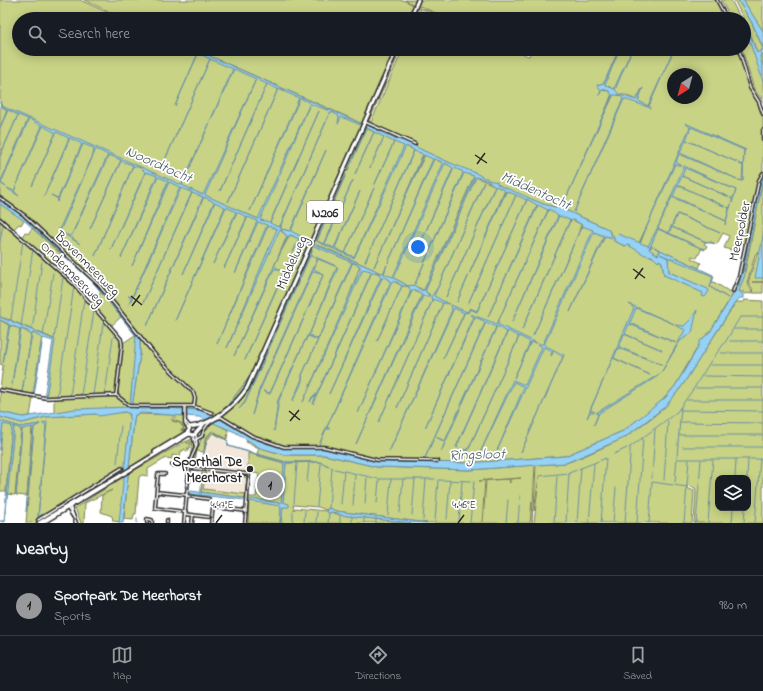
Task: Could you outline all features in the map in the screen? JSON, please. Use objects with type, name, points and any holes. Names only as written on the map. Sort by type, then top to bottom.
[{"type":"main road","points":[[413,12],[418,0]]},
{"type":"main road","name":"Middelweg","points":[[192,431],[204,423],[216,418],[235,403],[250,381],[394,56]]},
{"type":"main road","name":"N206","points":[[40,522],[192,431]]},
{"type":"street","points":[[717,0],[723,12]]},
{"type":"street","points":[[741,56],[750,88],[760,102],[763,114]]},
{"type":"street","points":[[365,122],[415,144]]},
{"type":"street","points":[[763,130],[763,140]]},
{"type":"street","name":"Meerpolder","points":[[733,291],[739,276],[759,180],[763,173]]},
{"type":"street","name":"Bovenmeerweg","points":[[0,198],[21,213],[99,285],[156,356],[193,392],[195,397],[194,406]]},
{"type":"street","name":"Ondermeerweg","points":[[0,219],[72,283],[121,339],[122,344],[116,395]]},
{"type":"street","points":[[0,390],[46,398],[116,395],[131,406],[185,408],[194,406],[212,413]]},
{"type":"street","points":[[184,523],[190,464],[196,449],[196,440],[185,421],[185,408]]},
{"type":"street","points":[[216,418],[222,417],[255,437],[284,446],[324,446],[377,460],[438,461]]},
{"type":"street","points":[[196,440],[202,436],[206,426],[211,421]]},
{"type":"street","points":[[172,465],[248,474],[245,523]]},
{"type":"street","points":[[76,523],[67,506],[122,468]]},
{"type":"street","points":[[165,474],[158,474],[156,509],[208,517]]},
{"type":"street","points":[[157,492],[209,499]]},
{"type":"street","points":[[211,523],[213,507],[246,511]]},
{"type":"street","points":[[192,523],[193,515]]},
{"type":"street","points":[[147,523],[147,519],[152,520],[152,523]]},
{"type":"shaded area","points":[[216,435],[226,442],[226,445],[248,452],[245,496],[202,491],[207,444],[211,437]]},
{"type":"green space","points":[[0,0],[80,0],[107,12],[12,12],[12,56],[206,56],[361,125],[362,124],[350,118],[210,56],[398,56],[369,121],[371,122],[400,56],[616,56],[604,83],[597,85],[601,90],[612,93],[604,115],[614,94],[621,96],[623,99],[626,98],[651,108],[649,106],[651,100],[648,106],[638,101],[642,89],[636,100],[626,95],[620,95],[614,89],[605,85],[616,56],[742,56],[753,91],[760,101],[763,110],[763,175],[760,181],[740,282],[710,332],[703,338],[675,386],[661,402],[623,431],[565,456],[467,463],[377,461],[327,448],[287,448],[268,444],[248,436],[211,414],[200,410],[132,407],[140,354],[140,337],[94,281],[21,214],[0,200],[0,106],[3,106],[0,104]],"holes":[[[367,125],[516,193],[543,204],[563,209],[608,229],[615,237],[617,235],[639,243],[646,228],[640,244],[648,246],[653,239],[651,245],[652,247],[649,248],[650,251],[658,255],[660,250],[699,268],[701,263],[691,258],[692,256],[697,258],[702,248],[705,249],[707,246],[704,244],[705,242],[717,244],[723,233],[729,236],[724,248],[737,252],[740,243],[745,244],[738,279],[730,292],[712,281],[713,276],[660,253],[668,258],[669,272],[709,290],[704,293],[664,275],[662,262],[641,251],[627,244],[625,246],[614,241],[614,238],[605,236],[602,241],[604,236],[594,232],[592,234],[593,229],[584,225],[579,232],[581,224],[572,220],[570,222],[569,219],[561,215],[558,217],[558,214],[551,210],[507,190],[494,217],[505,190],[476,177],[425,291],[430,295],[423,295],[406,331],[422,295],[413,290],[409,296],[411,290],[408,286],[414,286],[424,290],[474,176],[425,155],[407,192],[423,154],[366,128]],[[164,178],[278,227],[281,225],[281,229],[290,231],[310,243],[290,235],[278,257],[287,236],[280,230],[278,232],[277,229],[181,188]],[[314,245],[323,247],[373,269],[407,286],[402,286],[394,281],[391,282],[384,276],[381,280],[381,276],[378,273],[363,268],[347,302],[360,266]]]},
{"type":"green space","points":[[84,0],[403,0],[414,5],[405,0],[718,0],[725,12],[433,12],[420,6],[417,12],[111,12]]},
{"type":"green space","points":[[721,0],[731,0],[737,12],[727,12]]},
{"type":"green space","points":[[734,0],[738,0],[745,12],[740,12]]},
{"type":"green space","points":[[743,0],[763,0],[763,31],[751,12]]},
{"type":"green space","points":[[421,8],[430,12],[419,12]]},
{"type":"green space","points":[[751,21],[763,49],[757,53],[751,35]]},
{"type":"green space","points":[[751,45],[756,59],[763,53],[763,102],[754,89],[744,56],[751,56]]},
{"type":"green space","points":[[763,179],[763,293],[753,293],[752,288],[748,283],[758,251],[755,255],[747,283],[752,293],[744,294],[744,291],[741,293],[739,289],[744,277]]},
{"type":"green space","points":[[0,204],[24,220],[21,225],[19,224],[14,229],[0,217]]},
{"type":"green space","points":[[0,220],[74,287],[120,339],[115,394],[46,398],[54,339],[0,317]]},
{"type":"green space","points":[[32,228],[63,256],[54,266],[22,237],[25,232],[28,234]]},
{"type":"green space","points":[[101,292],[121,317],[111,326],[92,304]]},
{"type":"green space","points":[[744,300],[763,301],[763,523],[694,523],[696,491],[695,488],[687,485],[687,488],[694,491],[692,523],[534,523],[539,477],[534,511],[536,465],[566,463],[582,457],[624,438],[654,416],[666,406],[682,386],[736,302],[744,302]]},
{"type":"green space","points":[[0,320],[10,326],[19,328],[20,332],[22,329],[32,335],[33,333],[42,337],[33,395],[0,389],[3,365],[0,364]]},
{"type":"green space","points":[[135,335],[137,340],[130,405],[119,396],[118,389],[123,343]]},
{"type":"green space","points":[[0,391],[33,398],[30,416],[23,417],[0,412]]},
{"type":"green space","points":[[115,396],[130,407],[54,412],[54,399]]},
{"type":"green space","points":[[127,412],[130,416],[125,470],[67,503],[123,468],[119,468],[37,520],[64,506],[36,523],[26,523],[34,427],[40,424],[21,427],[0,421],[0,417],[22,423],[46,417]]},
{"type":"green space","points":[[135,415],[176,415],[172,418],[172,421],[180,423],[184,429],[181,423],[173,420],[177,415],[184,415],[187,430],[129,468],[134,420]]},
{"type":"green space","points":[[213,422],[228,430],[227,439],[215,432],[228,441],[213,433],[207,441],[204,454],[206,440],[212,431],[205,439],[204,452],[197,451],[193,467],[192,465],[204,431],[207,426]]},
{"type":"green space","points":[[3,424],[12,425],[6,491],[0,491],[0,450]]},
{"type":"green space","points":[[14,426],[21,429],[15,495],[7,494]]},
{"type":"green space","points":[[32,426],[27,496],[16,495],[22,429]]},
{"type":"green space","points":[[192,439],[194,447],[190,457],[192,446],[190,441],[188,452],[184,449],[181,451],[180,456],[172,455],[172,459],[166,458],[148,469],[148,476],[142,475],[139,477],[136,514],[134,514],[133,520],[124,519],[128,474],[186,441],[188,444],[187,441]]},
{"type":"green space","points":[[247,440],[264,449],[285,455],[325,455],[377,467],[469,470],[535,465],[532,523],[532,501],[530,523],[483,523],[485,481],[482,523],[427,523],[336,511],[329,508],[326,510],[318,507],[293,505],[294,510],[295,508],[326,511],[329,514],[330,512],[341,515],[411,523],[281,523],[283,506],[289,505],[283,502],[286,463],[313,462],[286,462],[257,454],[259,448],[246,442]]},
{"type":"green space","points":[[248,453],[284,463],[280,523],[248,523],[249,497],[256,497],[259,474],[248,472]]},
{"type":"green space","points":[[202,471],[206,472],[203,489],[245,494],[247,477],[245,499],[201,492]]},
{"type":"green space","points":[[241,475],[246,475],[247,477],[241,477]]},
{"type":"green space","points":[[125,476],[120,522],[113,521],[112,516],[101,512],[102,495],[112,490],[85,503],[84,523],[81,523],[75,508]]},
{"type":"water","points":[[738,0],[743,0],[751,12],[745,12]]},
{"type":"water","points":[[751,12],[763,31],[763,48],[752,23]]},
{"type":"water","points":[[751,37],[757,53],[763,49],[760,57],[763,68],[763,81],[751,46]]},
{"type":"water","points":[[204,56],[210,56],[362,124],[361,125],[341,117],[338,124],[339,116],[332,112],[330,114],[328,110],[310,104],[260,220],[270,222],[319,111],[270,223],[278,227],[280,226],[329,115],[280,227],[281,229],[290,231],[326,150],[291,231],[310,241],[359,131],[251,375],[308,243],[291,235],[288,236],[281,251],[287,236],[281,230],[279,231],[227,348],[277,229],[268,226],[217,344],[267,225],[258,222],[235,273],[257,221],[248,217],[224,268],[247,217],[237,212],[213,264],[236,212],[226,207],[175,321],[225,207],[215,202],[183,274],[214,202],[204,197],[147,326],[203,197],[192,193],[143,303],[192,192],[181,188],[129,305],[131,298],[128,296],[132,297],[180,187],[169,182],[132,266],[168,181],[158,177],[121,258],[157,176],[146,172],[111,249],[145,172],[141,168],[133,166],[95,256],[133,165],[121,161],[90,229],[121,160],[109,155],[71,237],[80,244],[61,232],[69,236],[72,234],[108,155],[96,149],[60,231],[59,230],[93,155],[94,148],[83,144],[57,202],[58,199],[51,195],[58,198],[82,144],[70,138],[44,196],[69,138],[43,126],[14,191],[42,126],[29,119],[1,183],[6,187],[0,183],[28,119],[8,110],[0,128],[7,110],[0,106],[0,104],[182,185],[233,69]],"holes":[[[234,69],[256,79],[203,195],[182,185]],[[256,79],[299,98],[250,211],[300,98],[310,103],[258,219],[205,195]]]},
{"type":"water","points":[[616,56],[605,85],[614,89],[629,56],[615,90],[620,95],[613,95],[562,207],[612,95],[609,91],[602,89],[599,96],[601,90],[597,85],[604,83]]},
{"type":"water","points":[[671,56],[649,106],[651,108],[624,99],[574,212],[623,99],[620,95],[636,100],[643,88],[638,101],[648,106]]},
{"type":"water","points":[[685,123],[746,150],[691,127],[680,153],[737,179],[679,154],[676,162],[682,166],[675,164],[640,242],[690,127]]},
{"type":"water","points":[[367,125],[393,138],[406,141],[450,163],[476,173],[484,178],[487,178],[488,180],[497,182],[497,184],[543,204],[563,209],[608,229],[611,235],[615,237],[618,234],[648,246],[659,225],[684,166],[736,190],[685,168],[673,196],[726,221],[672,197],[658,228],[668,233],[677,214],[669,233],[705,250],[658,229],[651,245],[652,247],[650,246],[649,249],[658,255],[660,251],[654,247],[713,275],[714,277],[710,287],[713,276],[660,254],[668,258],[669,272],[708,289],[709,291],[705,297],[702,296],[703,293],[664,275],[662,262],[659,260],[658,262],[652,256],[645,255],[628,245],[625,246],[614,241],[614,238],[605,236],[570,312],[604,236],[594,232],[544,345],[564,355],[521,452],[563,357],[554,351],[551,356],[552,351],[544,347],[496,453],[524,387],[514,382],[480,453],[513,380],[525,385],[542,347],[538,344],[543,344],[593,230],[582,226],[533,336],[582,225],[574,220],[570,221],[522,330],[570,220],[559,216],[512,322],[558,216],[549,209],[497,324],[548,210],[538,205],[488,317],[537,205],[527,199],[506,191],[457,302],[505,191],[495,187],[488,181],[476,177],[425,291],[430,296],[423,296],[356,444],[422,295],[414,290],[412,291],[358,413],[411,291],[408,286],[402,286],[397,282],[392,282],[327,427],[330,429],[326,429],[391,281],[384,276],[382,278],[329,394],[381,277],[378,273],[372,272],[313,404],[316,396],[313,397],[310,402],[312,397],[317,394],[371,273],[371,271],[363,269],[303,402],[360,271],[360,266],[353,262],[318,340],[308,336],[304,343],[279,400],[274,431],[278,400],[307,336],[310,333],[309,335],[318,339],[352,262],[314,246],[312,243],[379,273],[383,273],[387,265],[384,274],[393,277],[443,164],[442,162],[434,159],[388,263],[433,159],[424,155],[374,267],[423,155],[414,151],[365,262],[414,150],[406,146],[354,258],[318,242],[317,241],[324,244],[353,180],[325,244],[334,248],[360,191],[335,248],[354,257],[404,146],[367,128],[347,172],[366,128],[364,126]],"holes":[[[445,163],[453,168],[415,256],[454,168],[462,171],[463,173],[415,284],[464,173],[474,176],[424,290],[422,291],[414,285],[408,286],[394,278]]]},
{"type":"water","points":[[744,150],[743,181],[742,181],[743,166],[738,163],[743,165]]},
{"type":"water","points":[[346,174],[317,241],[316,240]]},
{"type":"water","points":[[763,175],[763,179],[744,272],[760,181]]},
{"type":"water","points":[[484,182],[480,192],[440,282]]},
{"type":"water","points":[[0,200],[21,214],[94,281],[140,337],[140,354],[132,407],[141,409],[165,408],[200,410],[211,414],[248,436],[268,444],[287,448],[325,448],[377,461],[467,463],[565,456],[623,431],[665,398],[675,386],[696,351],[700,341],[710,332],[739,285],[742,272],[745,274],[739,291],[743,294],[743,298],[740,298],[735,303],[682,386],[666,406],[624,438],[566,463],[469,470],[377,467],[325,455],[285,455],[260,448],[235,432],[199,417],[141,413],[135,415],[123,523],[119,523],[130,414],[125,412],[99,416],[96,414],[46,417],[22,423],[0,417],[0,412],[23,417],[75,409],[130,407],[136,336],[92,281],[26,222],[0,204]]},
{"type":"water","points":[[763,236],[763,278],[755,278]]},
{"type":"water","points":[[312,250],[311,255],[337,267],[318,259],[314,269],[323,275],[313,271],[259,392],[252,415],[259,390],[317,260],[317,258],[310,256],[245,403],[239,409],[244,403]]},
{"type":"water","points":[[502,256],[477,312],[470,309],[468,313],[465,312],[443,359],[464,313],[454,308],[389,452],[452,310],[451,305],[467,312],[470,308],[477,311]]},
{"type":"water","points":[[274,266],[284,272],[286,268],[245,360],[283,273],[278,269],[274,269],[234,356]]},
{"type":"water","points":[[337,267],[338,268],[312,327]]},
{"type":"water","points":[[322,276],[270,394],[263,391],[270,393]]},
{"type":"water","points":[[438,287],[434,296],[449,304],[433,299],[379,422],[432,301],[431,297]]},
{"type":"water","points":[[629,304],[674,324],[636,308],[630,323],[676,343],[629,324],[625,334],[662,350],[624,334],[619,347],[663,365],[618,348],[614,358],[650,375],[613,358],[602,382],[634,308]]},
{"type":"water","points":[[697,310],[692,333],[680,341],[661,373],[685,330],[675,325],[684,326]]},
{"type":"water","points":[[470,314],[497,324],[537,343],[531,342],[514,378],[530,342],[508,331],[457,446],[458,448],[456,447],[507,332],[497,326],[441,452],[445,442],[436,437],[445,441],[496,327],[486,322],[425,458],[485,323],[484,321],[475,317],[425,428],[474,317]]},
{"type":"water","points":[[0,317],[9,321],[11,319],[11,321],[55,340],[46,398],[45,392],[53,341],[43,338],[34,396],[15,392],[33,395],[42,338],[33,333],[32,334],[22,392],[31,335],[28,331],[21,329],[11,390],[20,329],[10,325],[3,363],[9,324],[0,320]]},
{"type":"water","points":[[661,373],[599,413],[594,425],[598,414],[596,413]]},
{"type":"water","points":[[302,379],[301,385],[292,402]]},
{"type":"water","points":[[494,394],[468,451],[460,449],[468,450]]},
{"type":"water","points":[[0,421],[21,427],[40,424],[34,427],[26,512],[33,427],[22,429],[16,495],[21,429],[14,426],[5,522],[0,521],[4,521],[12,426],[3,424],[0,450]]},
{"type":"water","points":[[47,422],[40,498],[46,425],[42,423]]},
{"type":"water","points":[[227,442],[229,446],[285,462],[319,462],[286,463],[283,502],[289,504],[289,507],[283,507],[281,523],[281,506],[249,501],[252,499],[281,503],[284,463],[228,446]]},
{"type":"water","points":[[191,491],[244,498],[245,500],[190,494]]},
{"type":"water","points":[[329,508],[336,511],[427,523],[411,523],[340,515],[338,513],[330,512],[329,514],[326,511]]},
{"type":"waterway","points":[[0,241],[3,225]]},
{"type":"waterway","points":[[11,319],[23,241]]},
{"type":"waterway","points":[[21,326],[33,249]]},
{"type":"waterway","points":[[32,330],[42,262]]},
{"type":"waterway","points":[[43,335],[53,273]]},
{"type":"waterway","points":[[54,339],[63,278]]},
{"type":"waterway","points":[[57,397],[74,287]]},
{"type":"waterway","points":[[70,396],[84,300]]},
{"type":"waterway","points":[[81,395],[94,311]]},
{"type":"waterway","points":[[714,357],[726,341],[740,317],[763,317]]},
{"type":"waterway","points":[[93,395],[103,324]]},
{"type":"waterway","points":[[734,329],[763,329]]},
{"type":"waterway","points":[[105,394],[113,337],[115,335]]},
{"type":"waterway","points":[[730,341],[763,341]]},
{"type":"waterway","points":[[721,353],[763,353]]},
{"type":"waterway","points":[[630,447],[677,412],[712,359]]},
{"type":"waterway","points":[[710,365],[763,365]]},
{"type":"waterway","points":[[704,376],[763,377]]},
{"type":"waterway","points":[[696,388],[763,388]]},
{"type":"waterway","points":[[687,400],[763,400]]},
{"type":"waterway","points":[[675,482],[681,407]]},
{"type":"waterway","points":[[680,410],[763,411]]},
{"type":"waterway","points":[[664,480],[668,421]]},
{"type":"waterway","points":[[680,422],[763,423]]},
{"type":"waterway","points":[[117,463],[121,426]]},
{"type":"waterway","points":[[652,478],[655,429]]},
{"type":"waterway","points":[[203,467],[205,440],[212,431],[228,441]]},
{"type":"waterway","points":[[679,435],[763,435]]},
{"type":"waterway","points":[[637,523],[643,438]]},
{"type":"waterway","points":[[630,447],[630,454]]},
{"type":"waterway","points":[[683,447],[763,447]]},
{"type":"waterway","points":[[614,454],[627,448]]},
{"type":"waterway","points":[[625,523],[630,456]]},
{"type":"waterway","points":[[539,476],[569,473],[606,458],[601,523]]},
{"type":"waterway","points":[[677,459],[763,459]]},
{"type":"waterway","points":[[735,475],[736,459]]},
{"type":"waterway","points":[[747,475],[748,459]]},
{"type":"waterway","points":[[755,523],[760,459]]},
{"type":"waterway","points":[[684,523],[689,460]]},
{"type":"waterway","points":[[696,523],[701,460]]},
{"type":"waterway","points":[[708,523],[713,460]]},
{"type":"waterway","points":[[294,503],[297,463]]},
{"type":"waterway","points":[[307,482],[309,463]]},
{"type":"waterway","points":[[317,506],[321,464]]},
{"type":"waterway","points":[[589,523],[594,464]]},
{"type":"waterway","points":[[329,508],[332,468]]},
{"type":"waterway","points":[[577,523],[581,468]]},
{"type":"waterway","points":[[335,469],[379,479],[435,479]]},
{"type":"waterway","points":[[341,504],[344,471]]},
{"type":"waterway","points":[[191,482],[192,472]]},
{"type":"waterway","points":[[201,494],[202,472]]},
{"type":"waterway","points":[[566,523],[569,473]]},
{"type":"waterway","points":[[186,480],[187,474]]},
{"type":"waterway","points":[[353,505],[355,475]]},
{"type":"waterway","points":[[554,523],[557,476]]},
{"type":"waterway","points":[[365,504],[367,477]]},
{"type":"waterway","points":[[388,515],[391,479]]},
{"type":"waterway","points":[[400,513],[403,479]]},
{"type":"waterway","points":[[412,515],[415,479]]},
{"type":"waterway","points":[[423,520],[426,479]]},
{"type":"waterway","points":[[377,503],[379,480]]},
{"type":"waterway","points":[[435,521],[438,480]]},
{"type":"waterway","points":[[439,480],[471,481]]},
{"type":"waterway","points":[[447,519],[450,480]]},
{"type":"waterway","points":[[459,521],[462,481]]},
{"type":"waterway","points":[[470,523],[474,481]]},
{"type":"waterway","points":[[185,487],[186,482]]},
{"type":"waterway","points":[[649,523],[652,482],[687,487]]},
{"type":"waterway","points":[[613,523],[616,488]]},
{"type":"waterway","points":[[518,523],[520,496]]},
{"type":"waterway","points":[[184,510],[185,497]]},
{"type":"waterway","points":[[506,523],[508,500]]},
{"type":"waterway","points":[[304,523],[305,511]]},
{"type":"waterway","points":[[732,523],[733,511]]},
{"type":"waterway","points":[[744,523],[745,511]]},
{"type":"waterway","points":[[293,512],[293,523]]},
{"type":"waterway","points":[[316,523],[317,512]]},
{"type":"waterway","points":[[328,523],[329,514]]},
{"type":"waterway","points":[[340,516],[340,523]]},
{"type":"waterway","points":[[352,516],[352,523]]},
{"type":"waterway","points":[[364,516],[364,523]]},
{"type":"waterway","points":[[376,518],[376,523]]},
{"type":"place","name":"Sporthal De Meerhorst","points":[[250,469]]},
{"type":"place","name":"Sportpark De Meerhorst","points":[[270,485]]},
{"type":"water label","name":"Noordtocht","points":[[159,164]]},
{"type":"water label","name":"Middentocht","points":[[536,190]]},
{"type":"water label","name":"Ringsloot","points":[[477,454]]}]
